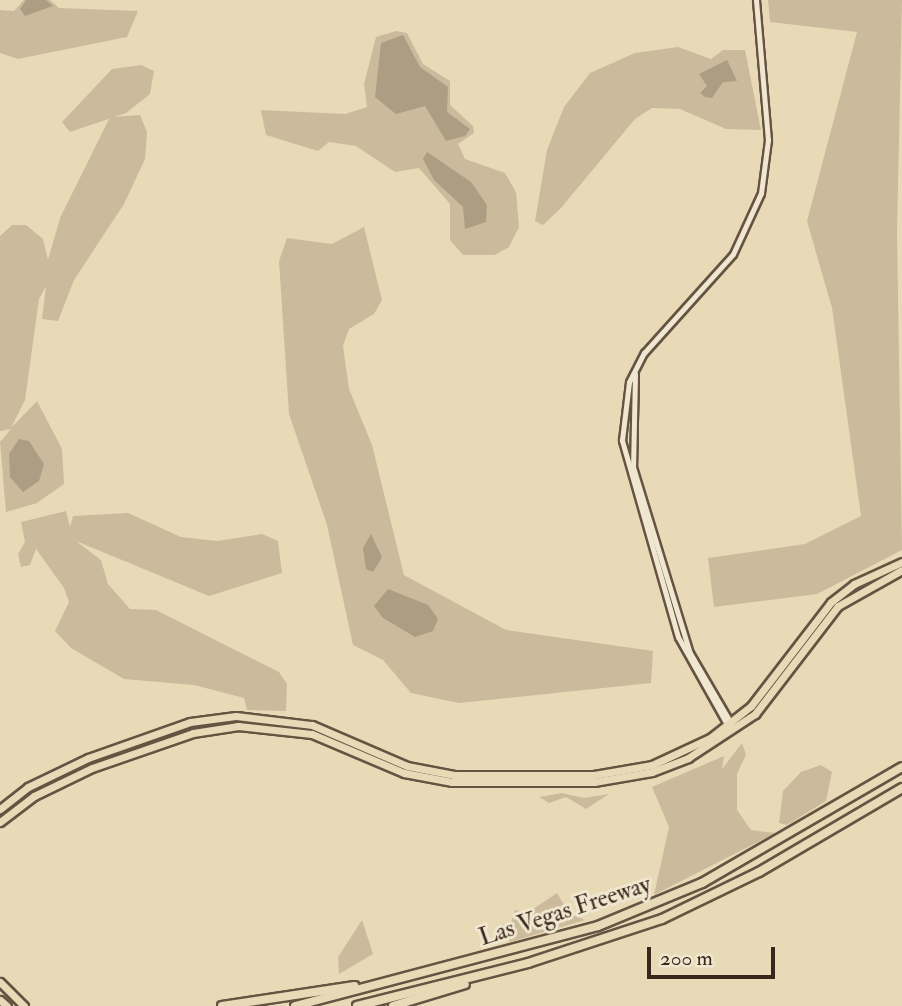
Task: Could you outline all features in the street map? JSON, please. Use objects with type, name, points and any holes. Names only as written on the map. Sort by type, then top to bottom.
[{"type":"highway","name":"Las Vegas Freeway","points":[[295,1006],[598,926],[661,900],[749,858],[902,767]]},
{"type":"highway","name":"Las Vegas Freeway","points":[[357,1006],[527,963],[708,899],[902,789]]},
{"type":"highway","points":[[393,1006],[527,963]]},
{"type":"highway","points":[[222,1006],[413,976]]},
{"type":"main road","points":[[0,809],[85,760],[190,722],[264,716],[312,725],[429,771],[594,775],[652,765],[730,726],[775,681],[831,602],[854,584],[902,562]]},
{"type":"main road","points":[[0,822],[88,770],[193,733],[262,726],[312,734],[427,779],[594,782],[652,772],[730,726],[780,688],[838,606],[902,570]]},
{"type":"main road","points":[[85,760],[88,770]]},
{"type":"main road","points":[[0,982],[24,1006]]},
{"type":"main road","points":[[0,1000],[7,1006]]},
{"type":"street","points":[[730,726],[690,653],[633,467],[635,374],[663,326],[712,281],[741,243],[761,193],[768,140],[757,0]]},
{"type":"shaded area","points":[[24,0],[50,0],[59,8],[138,11],[127,37],[18,59],[0,53],[0,10],[14,11]]},
{"type":"shaded area","points":[[26,0],[46,0],[53,6],[25,16],[20,9]]},
{"type":"shaded area","points":[[768,0],[902,0],[897,232],[902,550],[817,594],[714,607],[708,558],[805,544],[861,516],[832,308],[807,221],[857,32],[770,22]]},
{"type":"shaded area","points":[[396,31],[407,33],[423,64],[450,81],[450,105],[473,126],[474,133],[458,144],[465,159],[505,173],[516,192],[519,227],[509,247],[495,255],[463,255],[450,240],[450,204],[419,168],[395,172],[356,146],[329,142],[318,151],[266,135],[261,110],[345,114],[367,107],[364,84],[376,37]]},
{"type":"shaded area","points":[[403,35],[420,67],[448,87],[447,112],[470,129],[465,136],[446,141],[425,106],[396,114],[375,97],[381,43]]},
{"type":"shaded area","points":[[678,47],[711,59],[723,50],[745,50],[761,130],[726,129],[680,109],[652,108],[635,119],[561,208],[543,225],[535,221],[547,150],[564,107],[590,73],[635,53]]},
{"type":"shaded area","points":[[727,60],[737,81],[723,82],[712,98],[705,97],[700,93],[707,86],[699,74]]},
{"type":"shaded area","points":[[141,65],[154,71],[150,94],[126,113],[70,132],[62,122],[112,69]]},
{"type":"shaded area","points":[[140,115],[147,132],[145,159],[124,204],[74,280],[58,321],[42,319],[46,286],[39,299],[25,400],[11,428],[37,401],[62,449],[64,484],[37,503],[6,512],[0,442],[11,429],[0,431],[0,236],[12,225],[26,225],[43,239],[48,260],[60,218],[110,117]]},
{"type":"shaded area","points":[[427,152],[471,182],[487,205],[486,222],[465,229],[463,207],[434,180],[423,159]]},
{"type":"shaded area","points":[[364,227],[382,300],[374,314],[349,329],[343,346],[349,389],[372,445],[404,575],[506,630],[653,651],[651,683],[459,703],[411,693],[383,660],[353,645],[327,525],[289,414],[279,261],[287,238],[332,244]]},
{"type":"shaded area","points":[[19,439],[29,441],[44,464],[39,481],[23,492],[10,477],[9,454]]},
{"type":"shaded area","points":[[66,511],[70,527],[73,516],[128,513],[181,537],[217,541],[262,534],[278,541],[282,573],[209,596],[76,541],[101,560],[108,584],[130,609],[156,610],[279,672],[287,684],[286,711],[247,710],[244,698],[194,685],[124,679],[71,648],[55,631],[69,602],[64,588],[36,549],[30,565],[21,567],[18,554],[25,542],[21,522]]},
{"type":"shaded area","points":[[371,534],[382,557],[373,572],[366,569],[363,548]]},
{"type":"shaded area","points":[[388,589],[428,605],[438,619],[433,631],[415,637],[383,618],[374,606]]},
{"type":"shaded area","points":[[742,743],[746,755],[737,774],[737,810],[751,830],[775,833],[654,895],[669,827],[652,787],[724,756],[722,769]]},
{"type":"shaded area","points":[[821,765],[832,772],[826,801],[787,825],[779,823],[783,791],[801,772]]},
{"type":"shaded area","points":[[562,793],[584,798],[609,794],[586,809],[566,797],[549,803],[539,797]]},
{"type":"shaded area","points":[[557,893],[569,913],[585,920],[510,942],[501,925],[511,923],[515,910],[527,913]]},
{"type":"shaded area","points":[[362,920],[373,954],[339,974],[338,957]]}]
